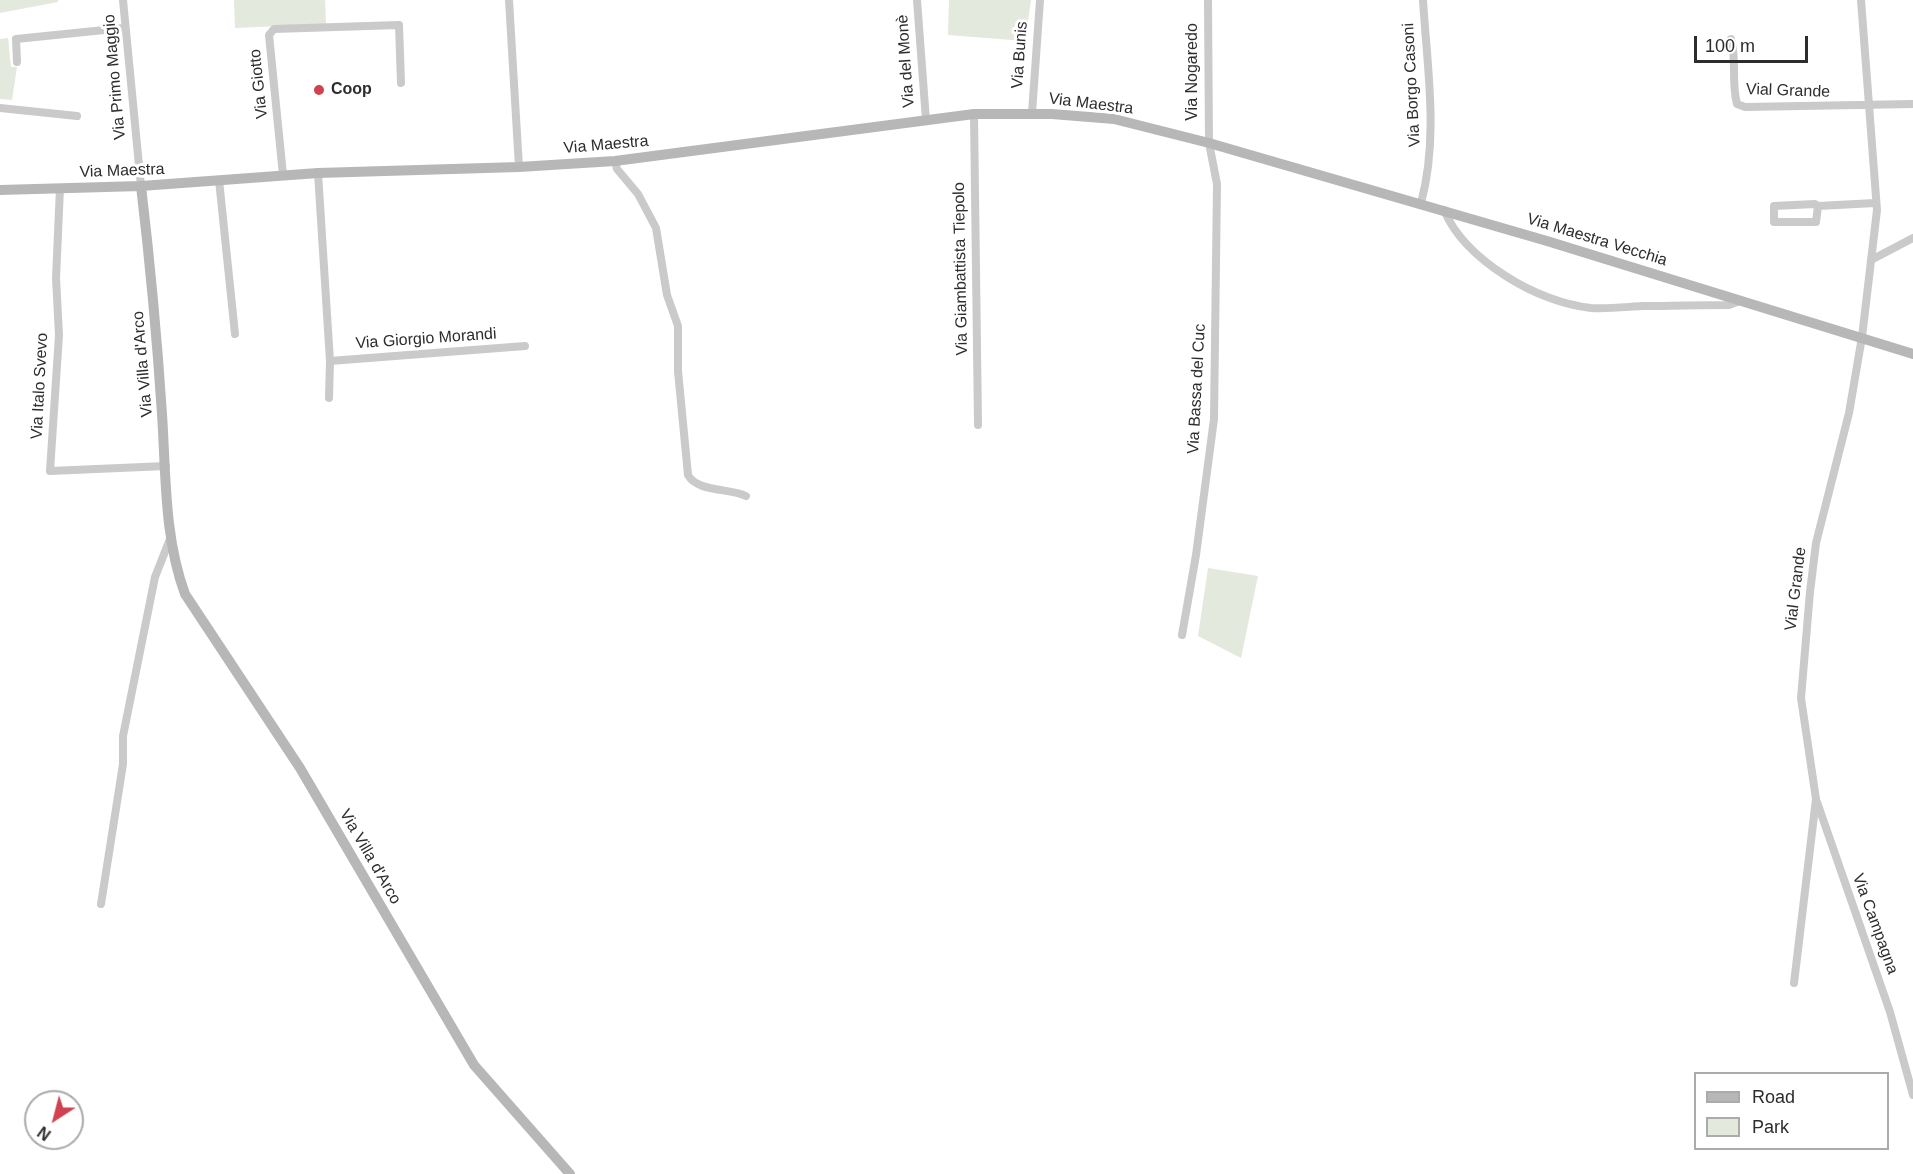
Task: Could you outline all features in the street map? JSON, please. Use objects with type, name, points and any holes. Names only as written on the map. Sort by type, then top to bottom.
[{"type":"main road","name":"Via Maestra","points":[[0,190],[141,186],[318,173],[519,167],[615,161],[974,114],[1032,113],[1114,120],[1209,143]]},
{"type":"main road","name":"Via Maestra Vecchia","points":[[1209,143],[1421,203],[1913,354]]},
{"type":"main road","name":"Via Villa d'Arco","points":[[141,186],[166,466],[170,539],[175,568],[185,594],[300,768],[474,1065],[570,1174]]},
{"type":"street","name":"Via Primo Maggio","points":[[123,0],[141,186]]},
{"type":"street","points":[[509,0],[519,167]]},
{"type":"street","name":"Via del Monè","points":[[917,0],[926,120]]},
{"type":"street","name":"Via Bunis","points":[[1032,113],[1040,0]]},
{"type":"street","name":"Via Nogaredo","points":[[1208,0],[1209,143]]},
{"type":"street","name":"Via Borgo Casoni","points":[[1421,203],[1428,178],[1431,139],[1423,0]]},
{"type":"street","name":"Vial Grande","points":[[1794,983],[1816,799],[1801,698],[1803,663],[1816,543],[1849,413],[1862,337],[1875,202],[1861,0]]},
{"type":"street","name":"Via Giotto","points":[[283,175],[269,35],[274,30],[399,26],[401,83]]},
{"type":"street","points":[[17,62],[16,39],[124,28]]},
{"type":"street","name":"Vial Grande","points":[[1731,39],[1734,50],[1734,94],[1737,104],[1745,107],[1868,107]]},
{"type":"street","points":[[1868,107],[1913,104]]},
{"type":"street","points":[[0,108],[77,116]]},
{"type":"street","name":"Via Giambattista Tiepolo","points":[[974,114],[978,424]]},
{"type":"street","name":"Via Bassa del Cuc","points":[[1182,635],[1196,555],[1214,419],[1217,184],[1209,143]]},
{"type":"street","points":[[615,161],[617,169],[638,194],[656,228],[667,295],[678,326],[678,371],[688,475],[699,485],[728,489],[746,496]]},
{"type":"street","points":[[318,173],[330,361],[329,398]]},
{"type":"street","points":[[219,180],[235,334]]},
{"type":"street","name":"Via Italo Svevo","points":[[60,188],[56,278],[59,335],[50,471],[166,466]]},
{"type":"street","points":[[1818,206],[1816,222],[1774,222],[1774,206],[1875,202]]},
{"type":"street","name":"Via Maestra Vecchia","points":[[1444,210],[1452,228],[1488,263],[1512,280],[1565,302],[1590,308],[1729,305],[1740,301]]},
{"type":"street","points":[[1871,260],[1913,238]]},
{"type":"street","name":"Via Giorgio Morandi","points":[[330,361],[525,346]]},
{"type":"street","name":"Via Villa d'Arco","points":[[101,904],[123,764],[123,736],[155,577],[170,539]]},
{"type":"street","name":"Via Campagna","points":[[1816,799],[1890,1012],[1913,1095]]},
{"type":"green space","points":[[0,0],[58,0],[58,2],[0,13]]},
{"type":"green space","points":[[234,0],[325,0],[326,24],[235,28]]},
{"type":"green space","points":[[949,0],[1031,0],[1025,41],[948,35]]},
{"type":"green space","points":[[8,38],[11,67],[17,67],[12,100],[0,99],[0,39]]},
{"type":"green space","points":[[1208,568],[1258,576],[1241,658],[1198,636]]},
{"type":"place","name":"Coop","points":[[319,90]]}]
